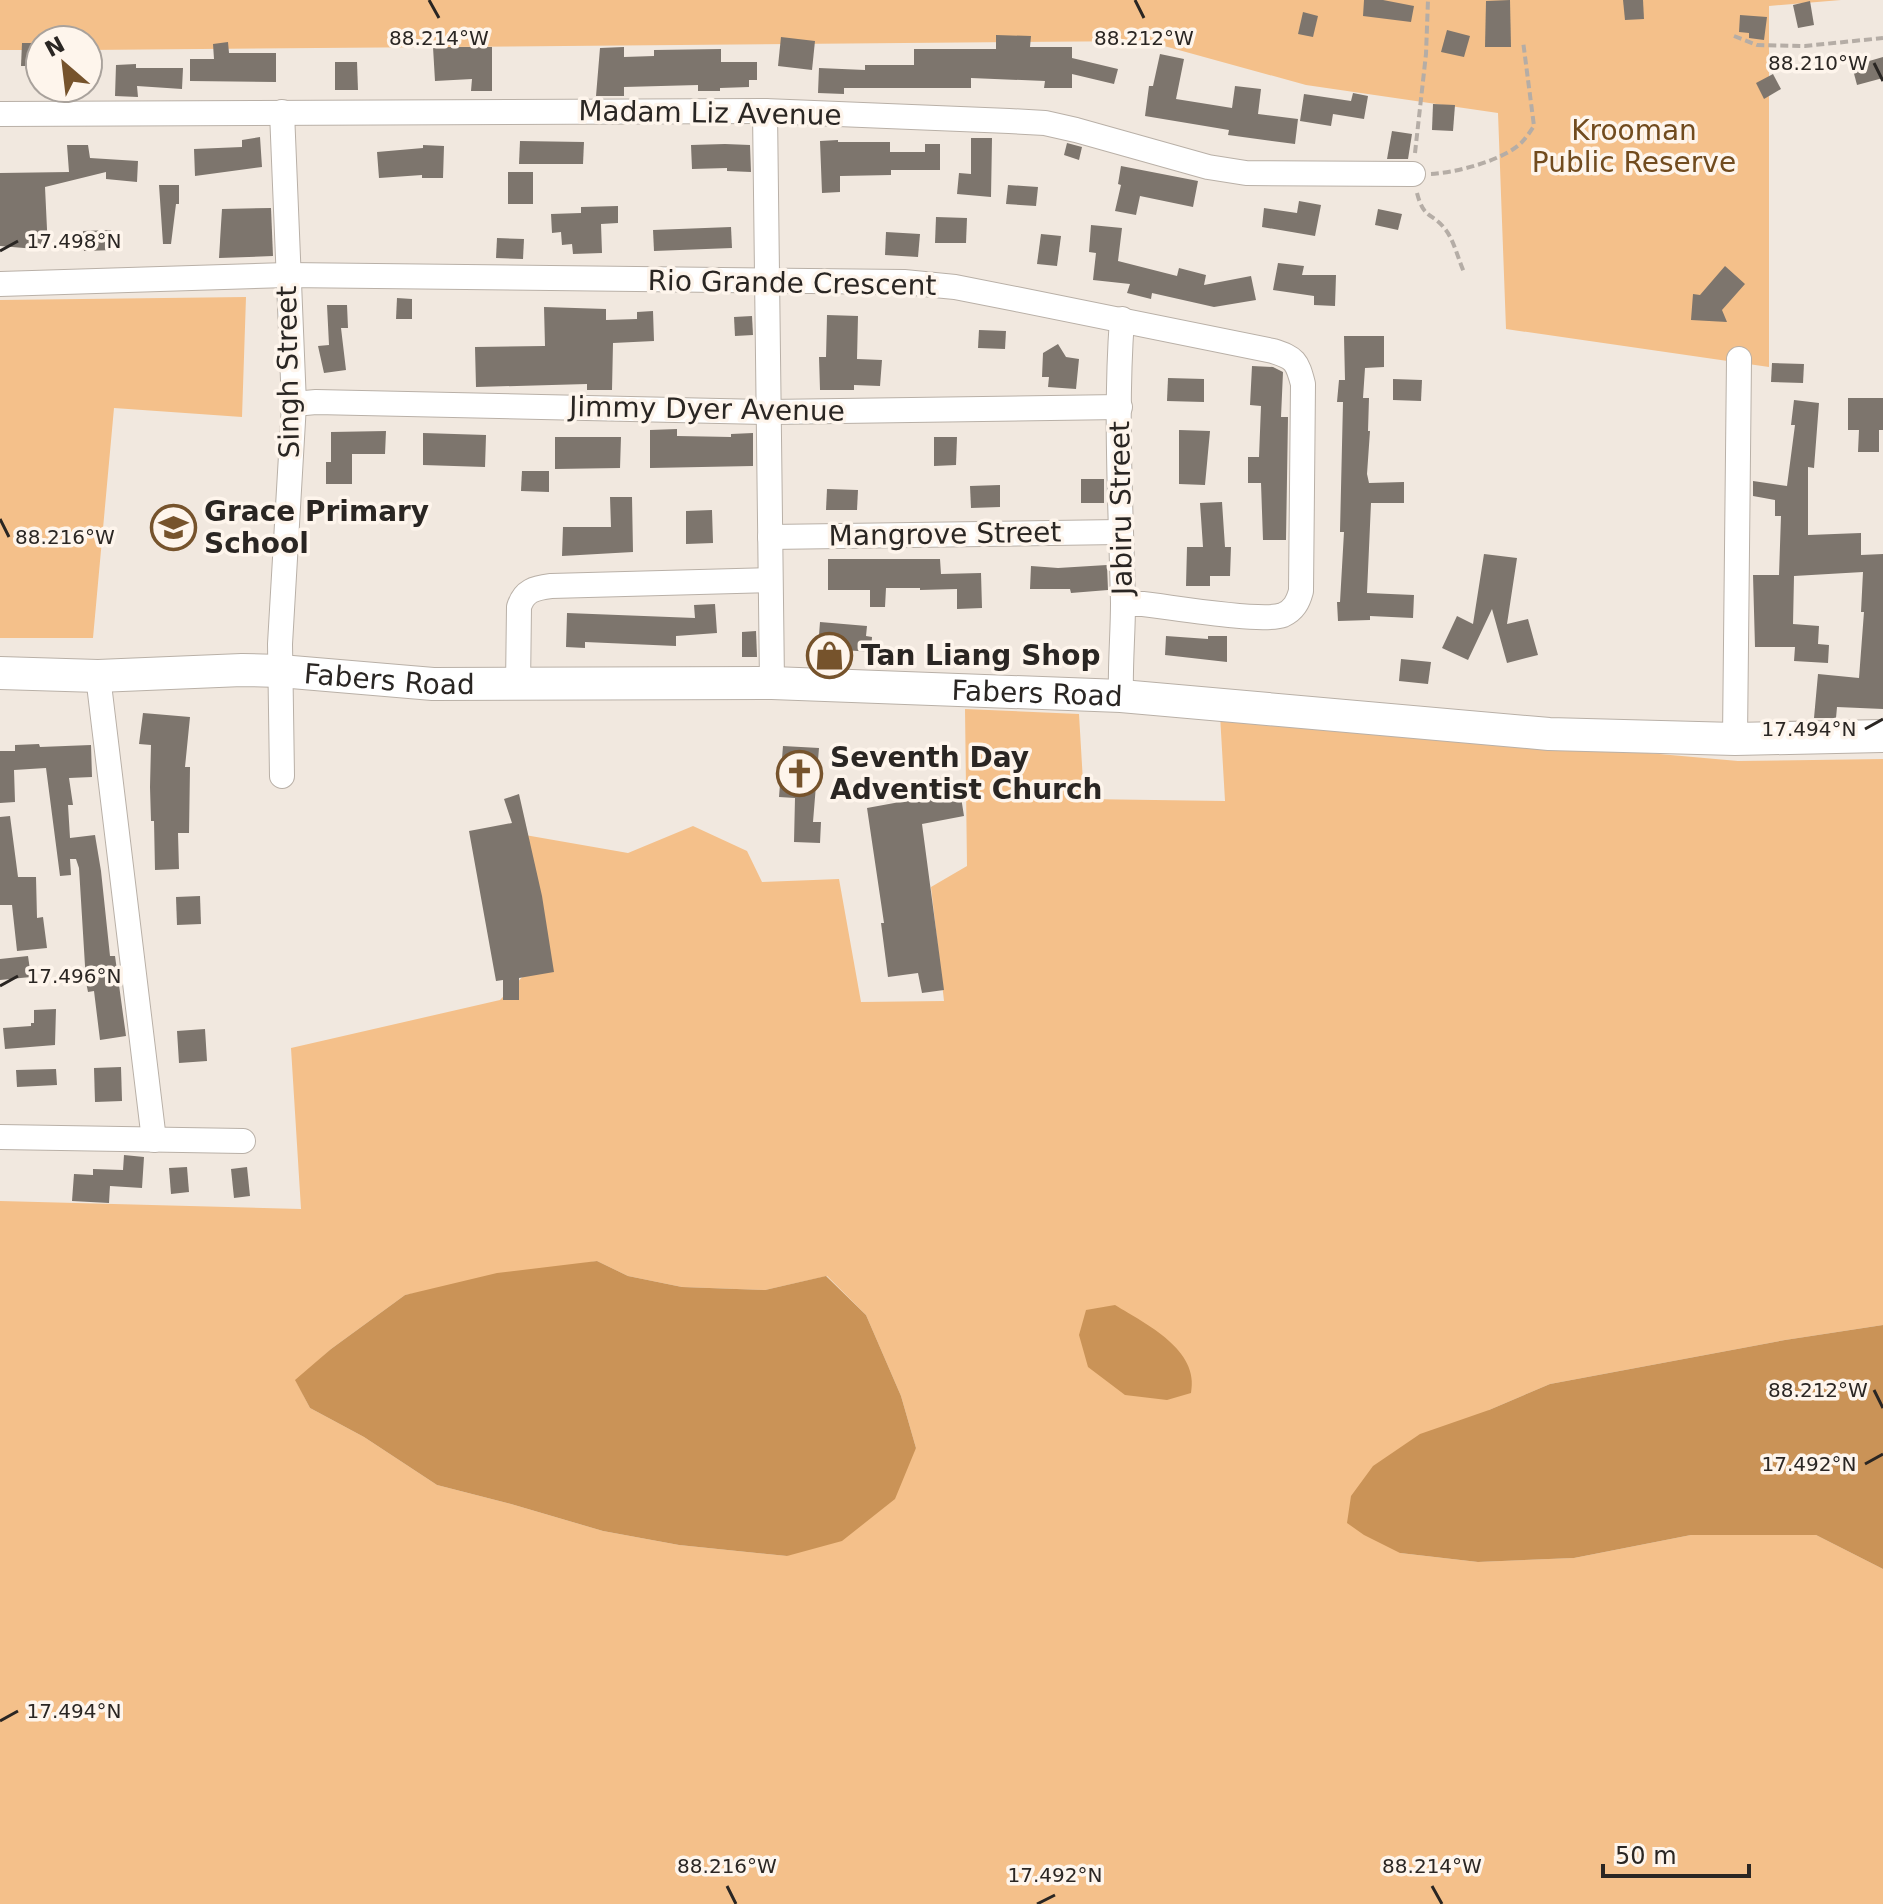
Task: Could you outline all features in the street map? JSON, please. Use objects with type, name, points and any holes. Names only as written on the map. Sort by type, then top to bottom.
[{"type":"main road","name":"Fabers Road","points":[[0,673],[98,676],[280,671],[433,684],[518,686],[772,683],[1121,696],[1549,734],[1735,739],[1883,736]]},
{"type":"street","name":"Madam Liz Avenue","points":[[0,114],[765,111],[1045,123],[1208,167],[1246,173],[1413,174]]},
{"type":"street","points":[[765,111],[772,683]]},
{"type":"street","name":"Singh Street","points":[[282,112],[294,404],[280,671],[282,776]]},
{"type":"street","name":"Rio Grande Crescent","points":[[0,284],[287,275],[904,282],[943,286],[1122,319],[1288,356],[1297,362],[1303,384],[1301,591],[1292,610],[1269,618],[1123,604]]},
{"type":"street","name":"Jabiru Street","points":[[1121,696],[1122,319]]},
{"type":"street","points":[[1735,739],[1739,359]]},
{"type":"street","name":"Jimmy Dyer Avenue","points":[[294,404],[332,402],[769,412],[1120,407]]},
{"type":"street","name":"Mangrove Street","points":[[770,537],[1120,532]]},
{"type":"street","points":[[518,686],[519,607],[523,596],[531,590],[551,586],[770,580]]},
{"type":"street","points":[[98,676],[154,1140]]},
{"type":"street","points":[[0,1137],[243,1141]]},
{"type":"path","points":[[1428,0],[1426,54],[1413,174],[1420,206],[1445,228],[1464,272]]},
{"type":"path","points":[[1734,36],[1757,45],[1805,46],[1883,38]]},
{"type":"path","points":[[1413,174],[1452,173],[1478,165],[1520,145],[1534,126],[1523,41]]},
{"type":"green space","name":"Krooman Public Reserve","points":[[0,0],[1841,0],[1769,6],[1769,367],[1506,329],[1498,113],[1306,85],[1146,41],[104,50],[104,24],[24,24],[24,50],[0,50]]},
{"type":"green space","points":[[246,297],[242,417],[114,408],[93,638],[0,638],[0,300]]},
{"type":"green space","points":[[965,709],[1079,714],[1084,799],[1225,801],[1220,715],[1738,761],[1883,759],[1883,1325],[1550,1384],[1489,1410],[1400,1553],[1478,1562],[1574,1558],[1691,1535],[1816,1535],[1883,1569],[1883,1904],[0,1904],[0,1201],[301,1209],[291,1048],[500,1000],[537,962],[525,835],[628,853],[693,826],[747,851],[762,882],[839,879],[861,1002],[944,1001],[931,887],[967,866]],"holes":[[[597,1261],[628,1276],[682,1287],[765,1290],[827,1276],[866,1315],[901,1396],[916,1448],[787,1556],[679,1545],[603,1531],[437,1485],[364,1437],[310,1408],[296,1381],[331,1349],[405,1295]]]},
{"type":"shaded area","points":[[597,1261],[628,1276],[682,1287],[765,1290],[826,1276],[866,1315],[901,1396],[916,1448],[895,1499],[842,1541],[787,1556],[679,1545],[603,1531],[437,1485],[364,1437],[310,1408],[295,1380],[331,1349],[405,1295],[497,1273]]},
{"type":"shaded area","points":[[1115,1305],[1155,1330],[1179,1351],[1192,1378],[1191,1393],[1167,1400],[1125,1395],[1088,1367],[1079,1335],[1086,1310]]},
{"type":"shaded area","points":[[1883,1325],[1883,1569],[1816,1535],[1691,1535],[1574,1558],[1478,1562],[1400,1553],[1347,1523],[1351,1496],[1373,1466],[1420,1434],[1550,1384]]},
{"type":"building","points":[[1364,0],[1414,6],[1411,22],[1363,16]]},
{"type":"building","points":[[1510,0],[1511,47],[1485,47],[1486,1]]},
{"type":"building","points":[[1623,0],[1643,0],[1644,19],[1625,20]]},
{"type":"building","points":[[1810,1],[1814,25],[1798,28],[1793,5]]},
{"type":"building","points":[[1303,12],[1318,16],[1313,37],[1298,34]]},
{"type":"building","points":[[1740,15],[1767,17],[1764,40],[1749,38],[1749,33],[1739,32]]},
{"type":"building","points":[[1447,30],[1470,36],[1464,57],[1441,52]]},
{"type":"building","points":[[996,35],[1031,36],[1030,47],[1072,47],[1072,58],[1118,69],[1114,84],[1072,74],[1072,88],[1044,88],[1045,81],[971,78],[971,88],[844,88],[844,94],[818,93],[819,68],[865,70],[865,65],[914,65],[914,49],[996,49]]},
{"type":"building","points":[[781,37],[815,41],[812,70],[778,66]]},
{"type":"building","points":[[228,42],[229,53],[276,53],[276,82],[190,81],[190,59],[214,59],[213,44]]},
{"type":"building","points":[[22,43],[24,43],[24,66],[21,66]]},
{"type":"building","points":[[433,47],[492,47],[492,91],[471,91],[472,79],[435,81]]},
{"type":"building","points":[[624,47],[624,57],[654,56],[654,50],[721,49],[721,62],[757,62],[757,80],[749,80],[749,87],[720,88],[720,91],[698,91],[698,85],[624,87],[624,96],[596,96],[600,48]]},
{"type":"building","points":[[1160,54],[1184,59],[1176,99],[1232,108],[1235,86],[1261,89],[1258,114],[1298,119],[1295,144],[1228,135],[1229,130],[1145,116],[1149,86],[1153,86]]},
{"type":"building","points":[[1883,57],[1883,78],[1857,85],[1852,66]]},
{"type":"building","points":[[335,62],[357,62],[358,90],[335,90]]},
{"type":"building","points":[[136,64],[136,68],[183,68],[182,89],[137,86],[138,97],[115,96],[116,65]]},
{"type":"building","points":[[1773,74],[1781,89],[1764,99],[1756,83]]},
{"type":"building","points":[[1353,93],[1368,96],[1364,119],[1333,114],[1331,126],[1300,121],[1304,94],[1351,101]]},
{"type":"building","points":[[1433,104],[1455,105],[1453,131],[1432,130]]},
{"type":"building","points":[[1392,131],[1412,134],[1408,159],[1387,159]]},
{"type":"building","points":[[260,137],[262,167],[195,176],[194,149],[242,147],[242,140]]},
{"type":"building","points":[[971,138],[992,138],[991,197],[957,194],[959,173],[971,174]]},
{"type":"building","points":[[520,141],[584,142],[583,164],[519,164]]},
{"type":"building","points":[[820,141],[890,142],[890,152],[925,152],[925,144],[940,144],[940,170],[891,170],[891,175],[840,176],[840,192],[822,193]]},
{"type":"building","points":[[1067,143],[1082,147],[1079,160],[1064,155]]},
{"type":"building","points":[[67,145],[88,145],[90,158],[138,161],[137,182],[106,179],[106,172],[45,187],[48,250],[0,246],[0,173],[69,172]]},
{"type":"building","points":[[423,145],[444,146],[443,178],[422,178],[422,175],[379,178],[377,152],[423,148]]},
{"type":"building","points":[[691,145],[750,145],[751,172],[727,171],[727,168],[692,169]]},
{"type":"building","points":[[1121,166],[1198,181],[1193,207],[1140,196],[1136,215],[1115,211],[1121,185],[1118,184]]},
{"type":"building","points":[[508,172],[533,172],[533,204],[508,204]]},
{"type":"building","points":[[159,185],[179,185],[179,204],[176,204],[171,244],[163,244]]},
{"type":"building","points":[[1008,185],[1038,187],[1036,206],[1006,204]]},
{"type":"building","points":[[1299,201],[1321,205],[1315,236],[1262,227],[1264,208],[1297,213]]},
{"type":"building","points":[[618,206],[618,223],[601,224],[602,253],[573,254],[572,244],[562,245],[561,232],[552,233],[551,214],[581,213],[581,207]]},
{"type":"building","points":[[271,208],[273,256],[219,258],[222,209]]},
{"type":"building","points":[[1378,209],[1402,214],[1398,230],[1375,225]]},
{"type":"building","points":[[936,217],[967,218],[966,243],[935,243]]},
{"type":"building","points":[[1091,225],[1122,228],[1118,261],[1177,276],[1179,268],[1206,275],[1204,285],[1251,276],[1256,300],[1214,307],[1152,293],[1151,299],[1127,293],[1130,284],[1093,280],[1096,253],[1089,252]]},
{"type":"building","points":[[731,227],[732,248],[654,251],[653,230]]},
{"type":"building","points":[[111,230],[115,250],[84,251],[83,231]]},
{"type":"building","points":[[886,232],[920,234],[918,257],[885,255]]},
{"type":"building","points":[[1041,234],[1061,236],[1057,266],[1037,264]]},
{"type":"building","points":[[497,238],[524,239],[523,259],[496,258]]},
{"type":"building","points":[[1278,263],[1304,266],[1302,275],[1336,275],[1335,306],[1314,305],[1314,296],[1273,290]]},
{"type":"building","points":[[1725,266],[1745,284],[1722,310],[1727,322],[1691,320],[1693,294],[1700,295]]},
{"type":"building","points":[[397,298],[412,299],[412,319],[396,319]]},
{"type":"building","points":[[327,305],[347,305],[348,328],[341,328],[346,370],[324,373],[318,346],[329,345]]},
{"type":"building","points":[[544,307],[606,309],[606,320],[637,319],[637,312],[653,311],[654,341],[613,343],[612,390],[587,390],[587,384],[476,387],[475,347],[545,346]]},
{"type":"building","points":[[827,315],[858,316],[857,359],[882,360],[880,386],[854,385],[854,390],[820,390],[819,357],[826,357]]},
{"type":"building","points":[[752,316],[753,335],[735,336],[734,317]]},
{"type":"building","points":[[979,330],[1006,331],[1005,349],[978,348]]},
{"type":"building","points":[[1344,336],[1384,336],[1384,367],[1365,368],[1363,398],[1369,398],[1370,431],[1367,474],[1369,483],[1404,482],[1404,503],[1371,503],[1367,593],[1414,595],[1413,618],[1370,616],[1370,620],[1338,621],[1344,532],[1340,532],[1343,402],[1337,402],[1339,380],[1345,380]]},
{"type":"building","points":[[1058,344],[1066,357],[1079,359],[1076,389],[1048,387],[1049,377],[1042,377],[1043,353]]},
{"type":"building","points":[[1772,363],[1804,364],[1803,383],[1771,382]]},
{"type":"building","points":[[1252,366],[1273,367],[1283,372],[1281,417],[1288,417],[1286,540],[1263,540],[1261,483],[1248,483],[1248,457],[1259,457],[1261,406],[1250,405]]},
{"type":"building","points":[[1168,378],[1204,379],[1204,402],[1167,401]]},
{"type":"building","points":[[1393,379],[1422,380],[1421,401],[1393,400]]},
{"type":"building","points":[[1848,398],[1883,398],[1879,452],[1858,452],[1859,430],[1848,430]]},
{"type":"building","points":[[1794,400],[1819,403],[1814,468],[1808,467],[1808,535],[1861,533],[1861,555],[1883,554],[1883,709],[1837,707],[1836,718],[1814,718],[1818,674],[1859,678],[1864,612],[1861,612],[1863,572],[1794,576],[1793,624],[1819,626],[1818,644],[1829,645],[1828,663],[1794,661],[1795,647],[1755,647],[1753,575],[1779,575],[1781,516],[1775,516],[1775,500],[1753,496],[1753,481],[1787,486],[1795,425],[1791,425]]},
{"type":"building","points":[[677,429],[677,436],[731,437],[731,434],[753,433],[753,466],[650,468],[650,430]]},
{"type":"building","points":[[1179,430],[1210,431],[1205,485],[1179,484]]},
{"type":"building","points":[[386,431],[385,454],[352,454],[352,484],[326,484],[326,462],[331,462],[331,432]]},
{"type":"building","points":[[423,433],[486,435],[485,467],[423,465]]},
{"type":"building","points":[[555,437],[621,437],[620,468],[555,469]]},
{"type":"building","points":[[934,437],[957,437],[956,465],[934,466]]},
{"type":"building","points":[[522,471],[549,471],[549,492],[521,491]]},
{"type":"building","points":[[1081,479],[1104,479],[1104,503],[1081,503]]},
{"type":"building","points":[[1000,485],[1000,507],[971,508],[970,486]]},
{"type":"building","points":[[827,489],[858,490],[857,510],[826,510]]},
{"type":"building","points":[[610,497],[632,497],[633,552],[562,556],[563,527],[611,527]]},
{"type":"building","points":[[1222,502],[1225,547],[1231,547],[1230,576],[1210,576],[1210,586],[1186,586],[1187,547],[1203,547],[1200,503]]},
{"type":"building","points":[[712,510],[713,543],[686,544],[686,511]]},
{"type":"building","points":[[1484,554],[1517,558],[1507,624],[1528,619],[1538,655],[1507,663],[1492,609],[1468,660],[1442,648],[1457,616],[1473,624]]},
{"type":"building","points":[[828,559],[940,559],[941,574],[981,573],[982,608],[957,609],[957,589],[920,588],[886,588],[885,607],[870,607],[870,590],[828,590]]},
{"type":"building","points":[[1107,565],[1108,590],[1071,593],[1070,589],[1030,589],[1031,566]]},
{"type":"building","points":[[715,604],[717,633],[676,636],[676,646],[585,642],[585,648],[566,647],[567,613],[695,618],[694,605]]},
{"type":"building","points":[[820,622],[867,626],[866,636],[872,637],[871,652],[818,648]]},
{"type":"building","points":[[756,631],[757,657],[742,657],[742,632]]},
{"type":"building","points":[[1166,636],[1208,639],[1208,636],[1227,636],[1227,662],[1165,655]]},
{"type":"building","points":[[1401,659],[1431,662],[1428,684],[1399,681]]},
{"type":"building","points":[[143,713],[190,717],[185,767],[190,767],[189,833],[178,833],[179,869],[155,870],[154,821],[151,821],[151,745],[139,744]]},
{"type":"building","points":[[39,744],[40,747],[91,745],[92,777],[69,778],[73,805],[68,805],[70,838],[95,835],[110,956],[115,956],[126,1036],[100,1040],[94,991],[88,992],[86,982],[79,868],[76,859],[70,859],[71,875],[60,876],[46,768],[14,770],[15,802],[0,803],[0,751],[15,751],[15,745]]},
{"type":"building","name":"Seventh Day Adventist Church","points":[[783,746],[819,748],[813,822],[821,822],[820,843],[794,842],[795,798],[779,797]]},
{"type":"building","points":[[960,791],[964,816],[922,824],[944,990],[922,993],[918,973],[888,977],[881,923],[884,923],[867,808]]},
{"type":"building","points":[[519,794],[542,896],[554,972],[519,978],[519,1000],[503,1000],[503,980],[496,981],[469,831],[512,823],[504,799]]},
{"type":"building","points":[[10,816],[18,877],[36,877],[37,918],[43,917],[47,948],[17,951],[12,905],[0,905],[0,817]]},
{"type":"building","points":[[200,896],[201,924],[177,925],[176,897]]},
{"type":"building","points":[[28,956],[31,977],[0,980],[0,959]]},
{"type":"building","points":[[56,1009],[55,1045],[5,1049],[3,1028],[31,1026],[34,1010]]},
{"type":"building","points":[[205,1029],[207,1061],[179,1063],[177,1031]]},
{"type":"building","points":[[121,1067],[122,1101],[95,1102],[94,1068]]},
{"type":"building","points":[[56,1069],[57,1085],[17,1087],[16,1070]]},
{"type":"building","points":[[124,1155],[144,1157],[142,1188],[110,1186],[109,1203],[72,1201],[74,1174],[93,1175],[93,1169],[123,1170]]},
{"type":"building","points":[[187,1167],[189,1192],[171,1194],[169,1168]]},
{"type":"building","points":[[247,1167],[250,1196],[234,1198],[231,1169]]},
{"type":"place","name":"Grace Primary School","points":[[173,527]]},
{"type":"place","name":"Tan Liang Shop","points":[[830,655]]},
{"type":"place","name":"Seventh Day Adventist Church","points":[[799,773]]}]
